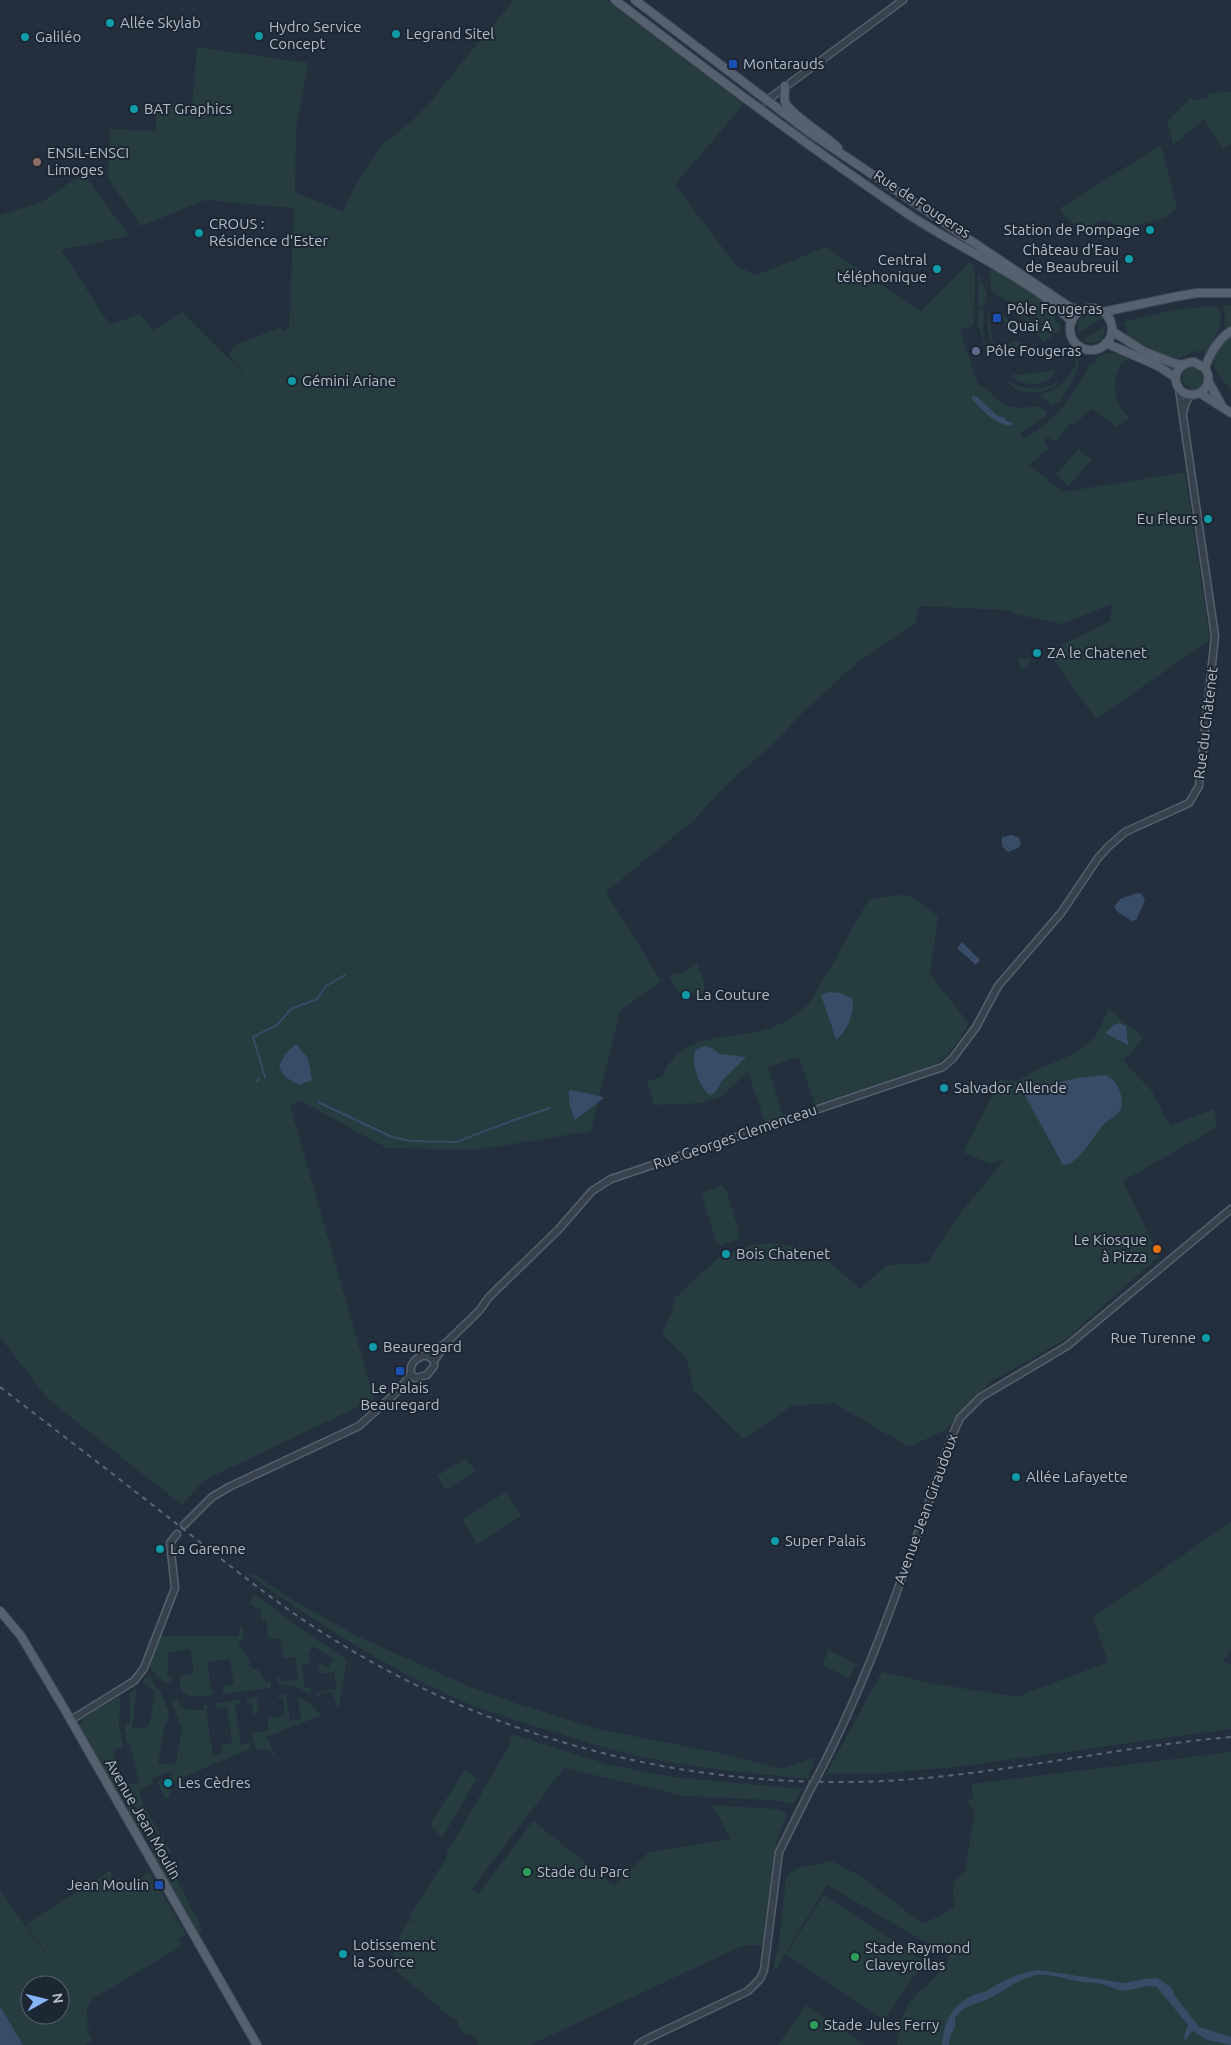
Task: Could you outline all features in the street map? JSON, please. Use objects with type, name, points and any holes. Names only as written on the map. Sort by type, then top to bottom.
[{"type":"main road","name":"Rue de Fougeras","points":[[615,0],[758,107],[909,214],[1039,292],[1072,321]]},
{"type":"main road","name":"Rue de Fougeras","points":[[635,0],[766,101],[842,154],[1071,308],[1082,310]]},
{"type":"main road","points":[[785,86],[784,97],[787,106],[833,143],[842,154]]},
{"type":"main road","points":[[758,107],[766,101]]},
{"type":"main road","points":[[1112,331],[1106,343],[1094,350],[1080,346],[1072,337],[1072,321],[1082,310],[1089,308],[1103,312],[1174,297],[1231,293]]},
{"type":"main road","points":[[1103,312],[1110,320],[1112,331],[1119,338],[1145,352],[1173,363],[1183,365],[1194,362],[1205,368]]},
{"type":"main road","points":[[1224,408],[1208,381],[1205,368],[1209,355],[1216,345],[1231,331]]},
{"type":"main road","points":[[1106,343],[1158,366],[1175,377],[1180,389],[1186,394],[1196,394],[1231,413]]},
{"type":"main road","points":[[1175,377],[1183,365]]},
{"type":"main road","points":[[1196,394],[1207,386],[1208,381]]},
{"type":"main road","name":"Avenue Jean Moulin","points":[[0,1611],[21,1636],[71,1720],[257,2045]]},
{"type":"street","points":[[766,101],[903,0]]},
{"type":"street","name":"Rue du Châtenet","points":[[1028,953],[1061,913],[1098,858],[1108,847],[1125,832],[1189,803],[1199,786],[1215,636],[1180,389]]},
{"type":"street","name":"Rue du Châtenet","points":[[1183,416],[1186,402],[1196,394]]},
{"type":"street","name":"Rue Georges Clemenceau","points":[[413,1376],[411,1368],[414,1361],[422,1356],[427,1356],[447,1342],[479,1311],[489,1297],[526,1259],[558,1230],[592,1190],[611,1179],[943,1067],[953,1058],[976,1027],[998,986],[1028,953]]},
{"type":"street","name":"Avenue Jean Giraudoux","points":[[638,2045],[748,1991],[760,1979],[764,1970],[768,1948],[779,1852],[841,1731],[888,1618],[948,1444],[960,1418],[981,1397],[1067,1346],[1231,1209]]},
{"type":"street","name":"Rue Georges Clemenceau","points":[[184,1525],[212,1497],[229,1487],[359,1426],[413,1376],[427,1375],[432,1370],[434,1361],[447,1342]]},
{"type":"street","points":[[427,1356],[434,1361]]},
{"type":"street","points":[[71,1720],[134,1681],[144,1668],[175,1588],[170,1543],[177,1534]]},
{"type":"green space","points":[[514,0],[606,0],[744,104],[675,185],[737,267],[757,275],[826,247],[920,311],[971,261],[975,274],[974,324],[960,330],[978,384],[1003,404],[1021,408],[1039,406],[1047,412],[1045,417],[1020,434],[1024,439],[1047,423],[1064,406],[1091,362],[1094,363],[1097,358],[1105,353],[1119,354],[1129,359],[1120,367],[1115,386],[1117,400],[1120,407],[1129,416],[1128,419],[1116,427],[1092,409],[1075,423],[1070,424],[1058,440],[1055,441],[1048,437],[1044,440],[1048,449],[1029,465],[1063,492],[1185,472],[1210,640],[1096,719],[1048,652],[1110,621],[1112,604],[1062,624],[1005,610],[919,606],[915,624],[858,662],[803,712],[776,741],[722,789],[693,821],[606,892],[661,981],[620,1011],[591,1131],[476,1150],[387,1148],[301,1101],[290,1105],[374,1399],[203,1481],[182,1505],[48,1399],[0,1337],[0,215],[42,202],[83,173],[129,236],[61,250],[110,325],[140,314],[152,331],[183,312],[242,372],[234,363],[229,353],[235,345],[281,327],[284,332],[289,328],[294,208],[205,200],[141,226],[108,179],[110,129],[156,131],[156,101],[192,106],[197,47],[308,63],[296,128],[295,192],[343,212],[354,188],[382,145],[413,120],[431,101]],"holes":[[[977,397],[998,416],[1012,423],[996,421],[971,398]]]},
{"type":"green space","points":[[1231,92],[1231,144],[1223,149],[1204,119],[1173,145],[1167,122],[1192,97],[1193,100],[1206,99],[1210,93]]},
{"type":"green space","points":[[1161,145],[1177,208],[1167,217],[1128,228],[1104,220],[1095,223],[1085,233],[1064,216],[1060,208]]},
{"type":"green space","points":[[989,265],[1031,291],[1055,314],[1055,321],[1060,324],[1061,330],[1056,334],[1034,316],[994,293],[991,290]]},
{"type":"green space","points":[[978,274],[987,293],[984,308],[978,307]]},
{"type":"green space","points":[[1223,305],[1231,305],[1231,328],[1228,331],[1225,330]]},
{"type":"green space","points":[[1215,306],[1221,316],[1219,328],[1208,352],[1196,351],[1177,359],[1158,353],[1128,336],[1124,322],[1172,310]]},
{"type":"green space","points":[[978,309],[984,310],[983,331],[986,347],[978,325]]},
{"type":"green space","points":[[1016,311],[1037,323],[1052,336],[1044,342]]},
{"type":"green space","points":[[989,312],[993,348],[988,331]]},
{"type":"green space","points":[[1002,313],[1019,331],[1017,333],[1014,333],[1003,320]]},
{"type":"green space","points":[[1092,314],[1102,319],[1078,333],[1080,320]]},
{"type":"green space","points":[[1105,326],[1104,335],[1098,341],[1091,343],[1082,340]]},
{"type":"green space","points":[[1231,336],[1231,390],[1219,375],[1214,363],[1214,357],[1217,350]]},
{"type":"green space","points":[[1014,341],[1021,343],[1024,347],[1004,349],[1009,344]]},
{"type":"green space","points":[[1077,359],[1079,362],[1073,379],[1059,403],[1052,405],[1038,394],[1058,387],[1068,378]]},
{"type":"green space","points":[[1193,367],[1201,370],[1204,378],[1201,386],[1193,389],[1185,386],[1182,378],[1185,370]]},
{"type":"green space","points":[[1055,371],[1047,380],[1035,384],[1022,382],[1011,375]]},
{"type":"green space","points":[[1010,382],[1034,389],[1057,382],[1058,384],[1046,390],[1033,393],[1020,391],[1009,384]]},
{"type":"green space","points":[[1079,449],[1092,460],[1068,486],[1056,474]]},
{"type":"green space","points":[[1017,657],[1031,659],[1022,671]]},
{"type":"green space","points":[[898,895],[910,896],[938,916],[930,974],[969,1024],[941,1061],[936,1065],[815,1105],[799,1057],[768,1067],[783,1116],[765,1122],[748,1072],[722,1096],[702,1103],[654,1105],[647,1081],[662,1077],[672,1060],[685,1049],[699,1042],[715,1038],[766,1029],[782,1023],[804,1008],[810,1002],[828,972],[869,899]]},
{"type":"green space","points":[[697,963],[704,981],[704,992],[699,996],[697,992],[682,998],[669,976],[683,972]]},
{"type":"green space","points":[[1109,1009],[1144,1038],[1123,1061],[1152,1091],[1170,1126],[1214,1109],[1217,1127],[1123,1181],[1159,1256],[1066,1339],[990,1382],[945,1430],[909,1447],[834,1403],[791,1406],[744,1439],[693,1390],[687,1358],[662,1334],[672,1312],[675,1298],[719,1257],[752,1245],[772,1243],[817,1251],[860,1289],[887,1265],[928,1263],[958,1216],[1004,1160],[990,1164],[963,1152],[1000,1080],[1018,1081],[1083,1047],[1095,1038]]},
{"type":"green space","points":[[721,1185],[726,1189],[740,1235],[737,1240],[721,1245],[717,1243],[702,1197],[704,1192]]},
{"type":"green space","points":[[466,1458],[475,1471],[446,1490],[437,1476]]},
{"type":"green space","points":[[506,1492],[521,1516],[477,1544],[462,1520]]},
{"type":"green space","points":[[1231,1522],[1231,1650],[1222,1662],[1231,1664],[1231,1729],[956,1767],[882,1773],[826,1774],[882,1672],[935,1684],[1017,1697],[1108,1662],[1093,1617]]},
{"type":"green space","points":[[245,1572],[257,1576],[291,1599],[355,1635],[468,1686],[598,1729],[720,1753],[782,1769],[815,1757],[808,1779],[707,1768],[647,1758],[578,1740],[473,1705],[425,1684],[372,1655],[295,1607]]},
{"type":"green space","points":[[255,1594],[297,1626],[347,1660],[339,1706],[337,1707],[332,1692],[320,1694],[318,1698],[316,1693],[337,1689],[334,1672],[320,1674],[318,1662],[328,1668],[333,1659],[315,1647],[311,1648],[308,1653],[310,1663],[302,1665],[305,1688],[310,1687],[311,1693],[309,1694],[298,1687],[280,1684],[276,1678],[280,1678],[282,1682],[298,1679],[295,1657],[284,1658],[280,1638],[269,1639],[266,1620],[261,1620],[261,1610],[249,1603]]},
{"type":"green space","points":[[242,1623],[244,1637],[238,1643],[251,1661],[249,1664],[254,1670],[256,1668],[267,1683],[270,1680],[269,1688],[224,1694],[222,1691],[224,1686],[234,1684],[230,1659],[207,1662],[211,1688],[214,1692],[211,1695],[198,1697],[187,1695],[183,1692],[180,1683],[181,1675],[194,1673],[190,1649],[168,1653],[169,1668],[167,1669],[167,1676],[171,1675],[173,1680],[167,1683],[163,1682],[151,1670],[150,1664],[161,1636],[238,1636]]},
{"type":"green space","points":[[829,1650],[856,1664],[849,1679],[822,1664]]},
{"type":"green space","points":[[145,1677],[149,1677],[157,1690],[160,1690],[169,1713],[164,1727],[158,1763],[176,1765],[182,1728],[171,1701],[172,1699],[178,1700],[181,1707],[190,1710],[205,1710],[204,1705],[209,1705],[206,1709],[213,1756],[222,1754],[221,1745],[232,1743],[227,1707],[215,1708],[216,1703],[240,1700],[240,1703],[235,1705],[241,1745],[250,1742],[252,1748],[179,1779],[171,1786],[169,1798],[165,1798],[157,1782],[172,1775],[171,1771],[152,1779],[153,1783],[139,1791],[143,1805],[171,1852],[168,1854],[155,1830],[144,1815],[137,1808],[122,1801],[80,1726],[82,1719],[120,1696],[119,1731],[121,1732],[123,1747],[113,1750],[123,1786],[139,1782],[130,1744],[126,1742],[125,1724],[130,1723],[130,1696],[128,1694],[134,1689],[137,1690],[132,1727],[144,1729],[150,1724],[155,1691],[143,1683]]},
{"type":"green space","points":[[286,1694],[290,1721],[301,1720],[298,1697],[309,1702],[322,1715],[266,1737],[277,1759],[270,1751],[255,1748],[252,1733],[268,1730],[268,1718],[285,1716],[283,1698],[278,1698],[278,1695]]},
{"type":"green space","points":[[257,1697],[259,1713],[253,1714],[252,1703],[247,1703],[246,1699]]},
{"type":"green space","points":[[512,1734],[610,1765],[673,1777],[802,1789],[793,1804],[772,1800],[685,1796],[564,1768],[471,1890],[479,1893],[533,1821],[614,1885],[649,1852],[731,1839],[712,1805],[778,1809],[787,1814],[775,1847],[765,1945],[742,1946],[530,2045],[478,2045],[477,2040],[471,2034],[466,2035],[457,2026],[458,2021],[453,2019],[396,1971],[393,1959],[394,1952],[399,1937],[409,1919],[425,1931],[409,1917],[447,1857],[447,1852],[507,1750]]},
{"type":"green space","points":[[1231,1752],[1231,2045],[897,2045],[898,2033],[905,2011],[916,1995],[941,1970],[949,1956],[827,1885],[776,1969],[773,1967],[779,1943],[786,1878],[795,1869],[831,1861],[860,1876],[923,1924],[954,1908],[953,1883],[965,1871],[975,1811],[965,1799],[973,1799],[972,1784]]},
{"type":"green space","points":[[465,1770],[477,1779],[442,1838],[430,1824]]},
{"type":"green space","points":[[125,1806],[133,1808],[152,1831],[201,1927],[202,1930],[198,1933],[154,1858],[150,1844],[137,1827]]},
{"type":"green space","points":[[111,1870],[112,1881],[119,1879],[124,1887],[150,1872],[186,1935],[179,1939],[182,1946],[92,1999],[86,2012],[90,2026],[86,2029],[93,2040],[85,2045],[23,2045],[0,2006],[0,1891],[61,1974],[26,1924]]},
{"type":"green space","name":"Stade Raymond Claveyrollas","points":[[824,1895],[924,1961],[884,2020],[786,1954]]},
{"type":"green space","name":"Stade Jules Ferry","points":[[806,2005],[864,2045],[778,2045]]},
{"type":"water","points":[[973,396],[977,397],[998,416],[1013,423],[1011,426],[1000,423],[990,417],[971,398]]},
{"type":"water","points":[[1012,835],[1019,838],[1021,844],[1018,848],[1008,852],[1002,846],[1002,837]]},
{"type":"water","points":[[1137,893],[1142,894],[1145,901],[1136,920],[1132,921],[1119,913],[1114,907],[1120,899]]},
{"type":"water","points":[[962,942],[980,960],[976,965],[957,948]]},
{"type":"water","points":[[829,992],[840,993],[852,998],[853,1003],[850,1021],[844,1032],[836,1039],[821,995]]},
{"type":"water","points":[[1119,1023],[1126,1026],[1128,1045],[1105,1033]]},
{"type":"water","points":[[296,1044],[308,1058],[312,1080],[299,1085],[285,1077],[279,1066],[285,1054]]},
{"type":"water","points":[[704,1046],[712,1048],[719,1054],[746,1057],[722,1081],[715,1093],[710,1095],[699,1081],[694,1060],[696,1050]]},
{"type":"water","points":[[1106,1075],[1114,1081],[1119,1089],[1122,1099],[1120,1111],[1104,1124],[1075,1160],[1063,1165],[1021,1088]]},
{"type":"water","points":[[572,1090],[604,1098],[575,1120],[569,1098],[569,1091]]},
{"type":"water","points":[[1039,1970],[1124,1983],[1157,1978],[1171,1987],[1175,1996],[1199,2027],[1231,2037],[1231,2045],[1208,2040],[1192,2031],[1186,2040],[1183,2039],[1188,2025],[1157,1987],[1148,1986],[1119,1990],[1099,1983],[1036,1975],[1023,1979],[988,1999],[962,2010],[955,2018],[955,2027],[950,2036],[949,2045],[942,2045],[950,2015],[966,1999],[1012,1977]]},
{"type":"water","points":[[0,2006],[23,2045],[0,2045]]},
{"type":"waterway","points":[[265,1077],[253,1037],[277,1025],[291,1009],[317,999],[326,986],[345,975]]},
{"type":"waterway","points":[[318,1102],[392,1137],[411,1141],[456,1142],[550,1108]]},
{"type":"railway","points":[[0,1387],[256,1586],[328,1636],[387,1670],[449,1700],[513,1726],[578,1746],[644,1763],[712,1774],[780,1780],[848,1782],[944,1776],[1183,1742],[1231,1737]]},
{"type":"place","name":"Allée Skylab","points":[[110,23]]},
{"type":"place","name":"Legrand Sitel","points":[[396,34]]},
{"type":"place","name":"Hydro Service Concept","points":[[259,36]]},
{"type":"place","name":"Galiléo","points":[[25,37]]},
{"type":"place","name":"Montarauds","points":[[733,64]]},
{"type":"place","name":"BAT Graphics","points":[[134,109]]},
{"type":"place","name":"ENSIL-ENSCI Limoges","points":[[37,162]]},
{"type":"place","name":"Station de Pompage","points":[[1150,230]]},
{"type":"place","name":"CROUS : Résidence d'Ester","points":[[199,233]]},
{"type":"place","name":"Château d'Eau de Beaubreuil","points":[[1129,259]]},
{"type":"place","name":"Central téléphonique","points":[[937,269]]},
{"type":"place","name":"Pôle Fougeras Quai A","points":[[997,318]]},
{"type":"place","name":"Pôle Fougeras","points":[[976,351]]},
{"type":"place","name":"Gémini Ariane","points":[[292,381]]},
{"type":"place","name":"Eu Fleurs","points":[[1208,519]]},
{"type":"place","name":"ZA le Chatenet","points":[[1037,653]]},
{"type":"place","name":"La Couture","points":[[686,995]]},
{"type":"place","name":"Salvador Allende","points":[[944,1088]]},
{"type":"place","name":"Le Kiosque à Pizza","points":[[1157,1249]]},
{"type":"place","name":"Bois Chatenet","points":[[726,1254]]},
{"type":"place","name":"Rue Turenne","points":[[1206,1338]]},
{"type":"place","name":"Beauregard","points":[[373,1347]]},
{"type":"place","name":"Le Palais Beauregard","points":[[400,1371]]},
{"type":"place","name":"Allée Lafayette","points":[[1016,1477]]},
{"type":"place","name":"Super Palais","points":[[775,1541]]},
{"type":"place","name":"La Garenne","points":[[160,1549]]},
{"type":"place","name":"Les Cèdres","points":[[168,1783]]},
{"type":"place","name":"Stade du Parc","points":[[527,1872]]},
{"type":"place","name":"Jean Moulin","points":[[159,1885]]},
{"type":"place","name":"Lotissement la Source","points":[[343,1954]]},
{"type":"place","name":"Stade Raymond Claveyrollas","points":[[855,1957]]},
{"type":"place","name":"Stade Jules Ferry","points":[[814,2025]]}]
